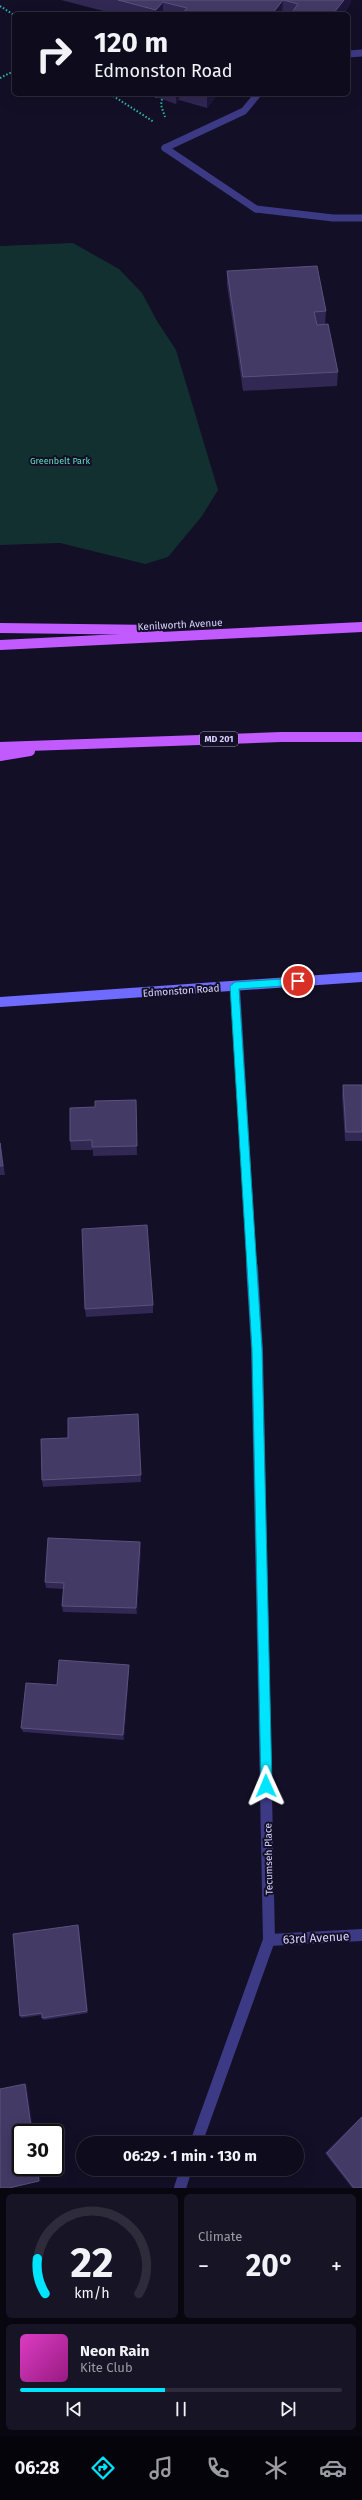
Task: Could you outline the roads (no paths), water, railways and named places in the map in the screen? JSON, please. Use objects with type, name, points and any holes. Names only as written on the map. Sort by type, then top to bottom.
[{"type":"main road","name":"Kenilworth Avenue","points":[[0,645],[248,631],[362,627]]},
{"type":"main road","points":[[0,628],[248,631]]},
{"type":"main road","name":"MD 201","points":[[0,746],[76,745],[281,737],[362,737]]},
{"type":"main road","points":[[0,756],[76,745]]},
{"type":"street","points":[[350,54],[362,53]]},
{"type":"street","points":[[256,96],[244,111],[165,148],[256,209],[333,218],[362,218]]},
{"type":"street","name":"Edmonston Road","points":[[0,1002],[362,977]]},
{"type":"street","name":"Tecumseh Place","points":[[199,2136],[269,1940],[257,1349],[235,986]]},
{"type":"street","name":"63rd Avenue","points":[[269,1940],[362,1935]]},
{"type":"street","points":[[180,2188],[184,2176]]},
{"type":"park label","name":"Greenbelt Park","points":[[60,461]]}]
